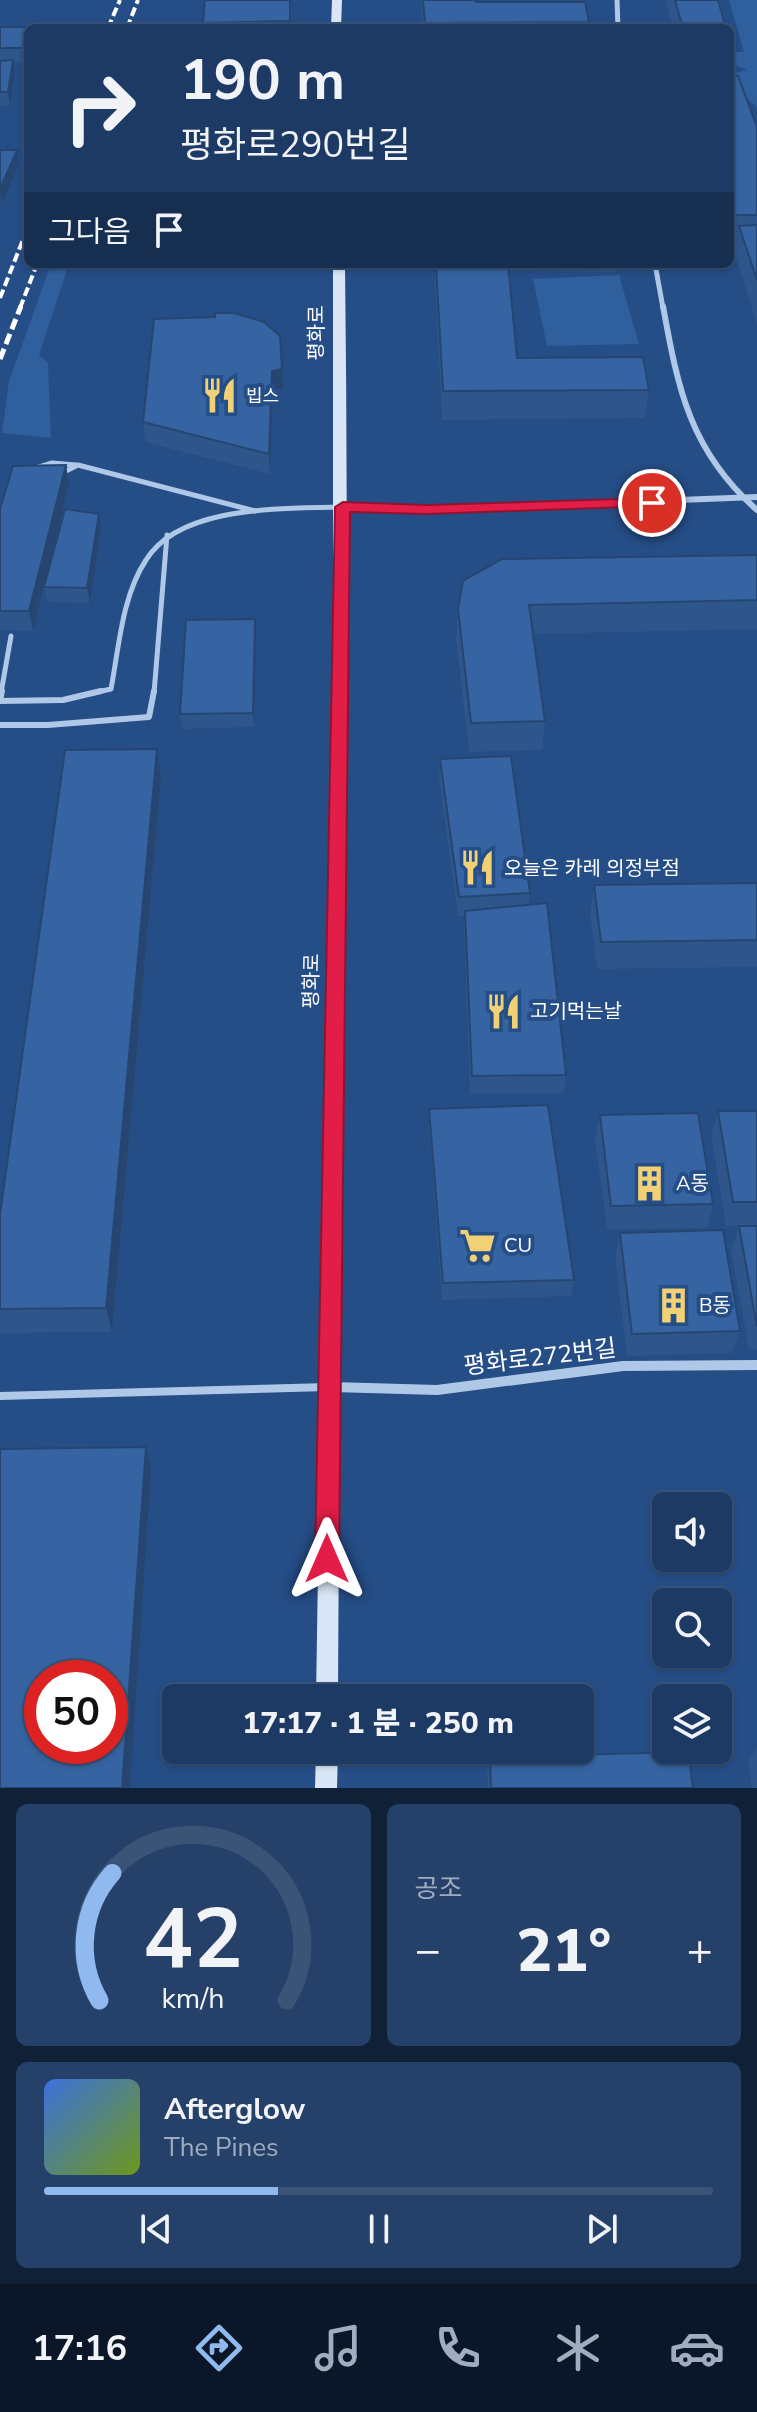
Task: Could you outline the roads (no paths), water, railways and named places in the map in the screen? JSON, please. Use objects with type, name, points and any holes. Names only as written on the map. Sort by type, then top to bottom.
[{"type":"main road","points":[[336,24],[337,0]]},
{"type":"main road","name":"평화로","points":[[327,1684],[328,1387],[343,507],[339,268]]},
{"type":"main road","points":[[326,1788],[327,1764]]},
{"type":"street","points":[[617,0],[618,24]]},
{"type":"street","points":[[656,268],[688,417],[709,457],[757,510]]},
{"type":"street","points":[[343,507],[427,510],[576,507],[757,497]]},
{"type":"street","name":"평화로272번길","points":[[328,1387],[437,1390],[623,1366],[757,1365]]},
{"type":"lane","points":[[30,470],[52,463],[78,465],[259,512]]},
{"type":"lane","points":[[55,481],[57,475],[78,465]]},
{"type":"lane","points":[[11,636],[0,701],[63,700],[111,689],[126,613],[146,558],[167,535],[186,525],[259,512],[343,507]]},
{"type":"lane","points":[[0,725],[149,717],[154,693],[167,535]]},
{"type":"lane","points":[[0,1396],[328,1387]]},
{"type":"railway","points":[[110,24],[120,0]]},
{"type":"railway","points":[[129,24],[138,0]]},
{"type":"railway","points":[[0,298],[24,237]]},
{"type":"railway","points":[[20,308],[35,268]]},
{"type":"railway","points":[[0,359],[21,306]]},
{"type":"place","name":"빕스","points":[[220,396]]},
{"type":"place","name":"오늘은 카레 의정부점","points":[[478,868]]},
{"type":"place","name":"고기먹는날","points":[[504,1011]]},
{"type":"place","name":"A동","points":[[650,1183]]},
{"type":"place","name":"CU","points":[[478,1245]]},
{"type":"place","name":"B동","points":[[673,1305]]}]
